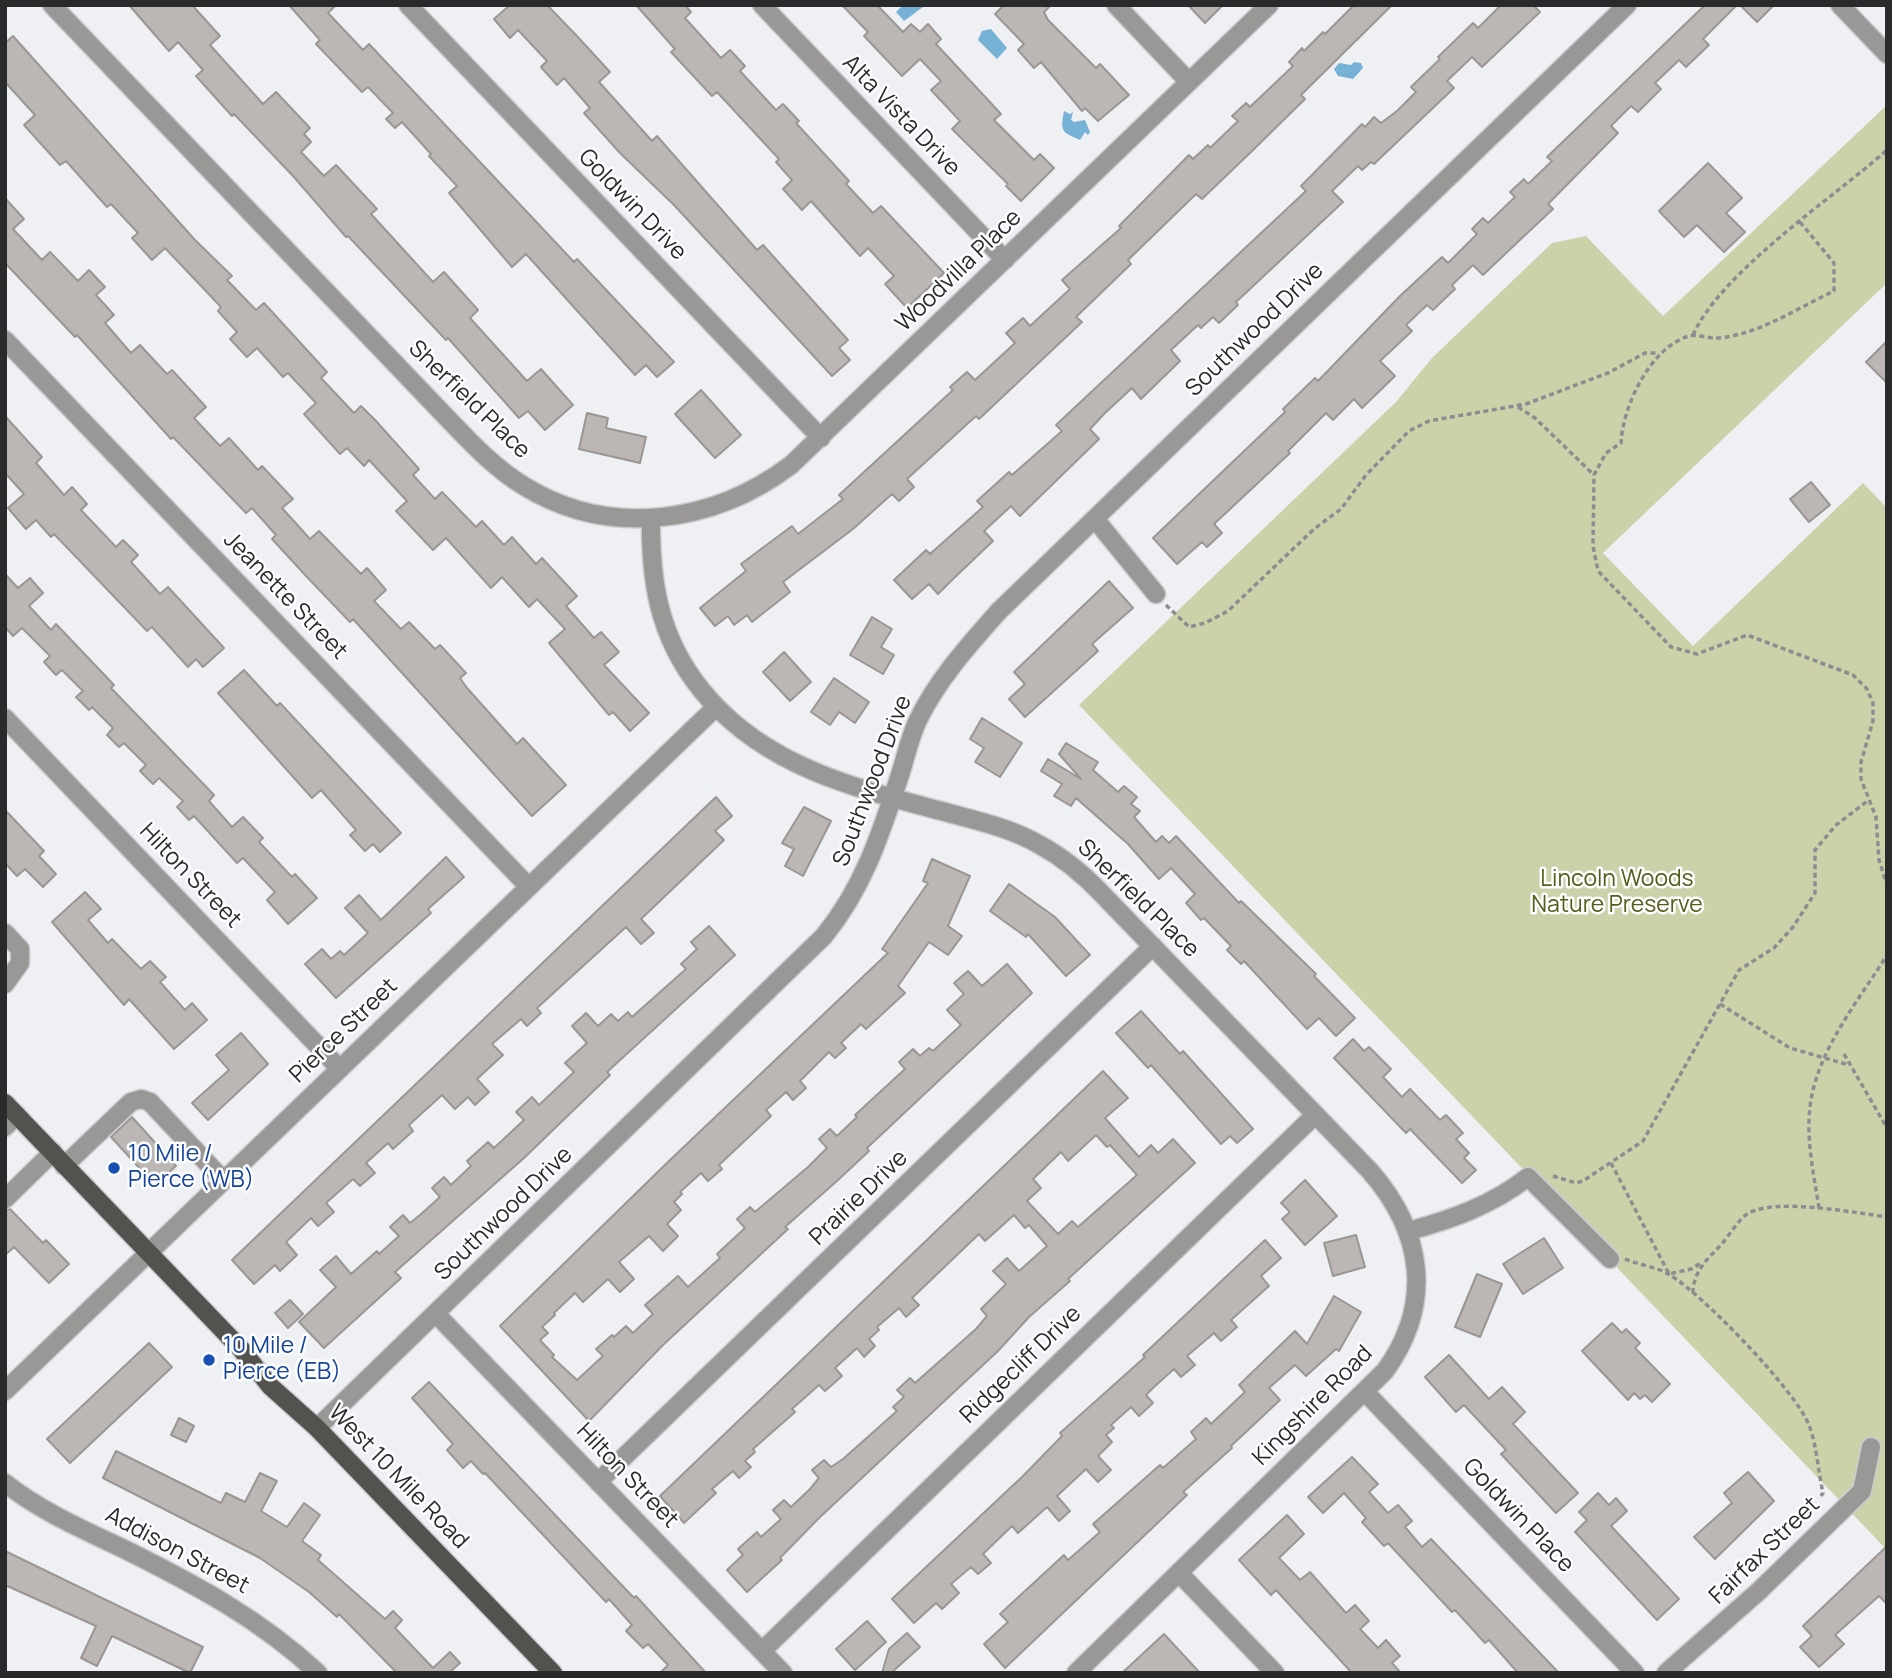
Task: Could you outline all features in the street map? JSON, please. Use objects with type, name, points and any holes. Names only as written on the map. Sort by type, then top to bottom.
[{"type":"main road","name":"West 10 Mile Road","points":[[9,1115],[58,1159],[241,1349],[270,1386],[317,1428],[553,1673]]},
{"type":"street","name":"Sherfield Place","points":[[52,5],[494,464],[527,488],[556,502],[603,515],[651,519],[652,576],[662,617],[688,672],[716,707],[740,729],[786,760],[835,781],[994,825],[1038,844],[1085,876],[1387,1191],[1409,1230]]},
{"type":"street","name":"Goldwin Drive","points":[[408,5],[821,438]]},
{"type":"street","name":"Alta Vista Drive","points":[[762,5],[1005,260]]},
{"type":"street","points":[[1116,5],[1189,82]]},
{"type":"street","name":"Woodvilla Place","points":[[651,519],[678,517],[740,497],[773,478],[821,438],[1269,5]]},
{"type":"street","name":"Southwood Drive","points":[[317,1428],[824,936],[849,903],[867,871],[916,725],[932,694],[956,660],[1008,602],[1627,5]]},
{"type":"street","points":[[1840,5],[1887,54]]},
{"type":"street","name":"Jeanette Street","points":[[5,340],[529,887]]},
{"type":"street","points":[[1095,519],[1156,594]]},
{"type":"street","name":"Pierce Street","points":[[5,1391],[716,707]]},
{"type":"street","name":"Hilton Street","points":[[5,718],[340,1069]]},
{"type":"street","points":[[5,933],[20,949],[20,963],[5,984]]},
{"type":"street","name":"Prairie Drive","points":[[598,1482],[1153,946]]},
{"type":"street","points":[[5,1199],[131,1102],[141,1099],[150,1102],[223,1181]]},
{"type":"street","name":"Ridgecliff Drive","points":[[762,1651],[1315,1115]]},
{"type":"street","points":[[1409,1230],[1472,1211],[1532,1180],[1610,1259]]},
{"type":"street","name":"Kingshire Road","points":[[1076,1673],[1366,1393],[1394,1358],[1412,1315],[1417,1284],[1416,1259],[1409,1230]]},
{"type":"street","name":"Hilton Street","points":[[436,1314],[783,1673]]},
{"type":"street","name":"Goldwin Place","points":[[1366,1393],[1635,1673]]},
{"type":"street","name":"Fairfax Street","points":[[1666,1673],[1759,1591],[1862,1491],[1871,1447]]},
{"type":"street","name":"Addison Street","points":[[5,1483],[44,1510],[223,1600],[264,1626],[318,1673]]},
{"type":"street","points":[[1179,1573],[1275,1673]]},
{"type":"path","points":[[1693,335],[1701,316],[1741,275],[1887,150]]},
{"type":"path","points":[[1156,594],[1189,627],[1205,623],[1227,611],[1314,529],[1342,509],[1366,475],[1409,431],[1429,421],[1516,406],[1608,373],[1645,353],[1659,353],[1693,335],[1719,338],[1749,331],[1834,291],[1834,263],[1800,222]]},
{"type":"path","points":[[1659,353],[1633,396],[1622,424],[1621,443],[1606,453],[1594,475],[1593,546],[1598,571],[1671,647],[1697,654],[1746,635],[1853,675],[1867,689],[1873,703],[1873,721],[1861,762],[1861,779],[1876,817],[1880,860],[1887,885]]},
{"type":"path","points":[[1516,406],[1535,418],[1594,475]]},
{"type":"path","points":[[1532,1180],[1549,1176],[1576,1183],[1583,1181],[1643,1141],[1739,970],[1774,947],[1793,927],[1815,892],[1815,850],[1836,825],[1869,800]]},
{"type":"path","points":[[1819,1208],[1809,1144],[1810,1105],[1825,1059],[1887,955]]},
{"type":"path","points":[[1720,1004],[1790,1048],[1849,1065]]},
{"type":"path","points":[[1844,1054],[1887,1128]]},
{"type":"path","points":[[1611,1163],[1669,1273]]},
{"type":"path","points":[[1693,1293],[1698,1272],[1705,1261],[1746,1214],[1770,1209],[1819,1208],[1887,1217]]},
{"type":"path","points":[[1610,1259],[1616,1256],[1669,1273],[1733,1330],[1808,1422],[1824,1493],[1821,1496]]},
{"type":"path","points":[[1669,1273],[1691,1269],[1705,1261]]},
{"type":"green space","name":"Lincoln Woods Nature Preserve","points":[[1887,105],[1887,283],[1603,553],[1693,646],[1863,483],[1887,508],[1887,1550],[1079,705],[1396,402],[1432,358],[1552,243],[1586,236],[1663,316]]},
{"type":"water","points":[[903,5],[923,7],[904,21],[896,12]]},
{"type":"water","points":[[991,29],[1007,48],[997,59],[978,40],[982,31]]},
{"type":"water","points":[[1354,62],[1361,63],[1363,68],[1353,79],[1338,76],[1334,69],[1339,63],[1351,65]]},
{"type":"water","points":[[1064,111],[1070,114],[1073,112],[1071,120],[1074,122],[1085,120],[1090,132],[1088,135],[1085,132],[1080,140],[1066,133],[1062,123]]},
{"type":"building","points":[[129,5],[192,5],[220,36],[210,45],[263,104],[276,92],[310,128],[304,134],[311,142],[301,152],[324,176],[336,165],[377,209],[371,214],[433,282],[444,272],[478,310],[470,318],[527,381],[541,369],[573,405],[545,430],[528,411],[519,418],[448,338],[446,340],[348,236],[346,237],[234,114],[232,116],[196,76],[203,70],[178,42],[169,51]]},
{"type":"building","points":[[289,5],[336,5],[328,13],[363,50],[369,44],[574,262],[577,259],[674,362],[657,377],[646,365],[635,375],[526,254],[512,267],[449,193],[457,186],[429,156],[431,154],[402,122],[395,128],[386,119],[393,113],[368,87],[362,92],[316,44],[320,40]]},
{"type":"building","points":[[510,5],[547,5],[576,35],[610,72],[599,82],[652,141],[657,136],[757,250],[763,245],[848,340],[839,348],[850,360],[832,376],[674,205],[620,153],[584,113],[590,108],[564,78],[557,85],[541,67],[547,61],[518,30],[510,38],[494,19]]},
{"type":"building","points":[[636,5],[685,5],[691,12],[685,18],[721,58],[730,50],[745,66],[740,71],[776,110],[783,104],[799,121],[796,123],[849,181],[846,184],[873,213],[881,206],[944,273],[907,308],[885,284],[894,276],[868,248],[860,256],[811,201],[802,210],[783,189],[792,180],[776,162],[779,159],[717,92],[712,96],[671,52],[675,49]]},
{"type":"building","points":[[842,5],[877,5],[903,32],[911,24],[920,32],[928,24],[941,39],[936,44],[1001,114],[994,120],[1034,160],[1040,154],[1054,168],[1021,201],[1006,186],[1008,184],[952,129],[960,121],[931,90],[941,81],[920,59],[902,76],[864,36],[868,32]]},
{"type":"building","points":[[1004,5],[1051,5],[1044,12],[1048,20],[1096,68],[1100,64],[1129,95],[1098,121],[1085,108],[1082,111],[1041,62],[1034,68],[1018,50],[1024,44],[995,14]]},
{"type":"building","points":[[1188,5],[1223,5],[1205,23]]},
{"type":"building","points":[[1354,5],[1392,5],[1301,95],[1305,99],[1251,152],[1202,199],[1196,194],[1128,260],[1131,264],[1076,317],[1082,322],[979,419],[976,416],[907,479],[914,487],[899,501],[892,494],[853,529],[783,582],[790,592],[752,622],[747,615],[734,625],[728,616],[715,626],[700,608],[746,571],[741,564],[792,526],[798,534],[843,499],[839,495],[953,390],[950,387],[967,372],[975,380],[1015,343],[1006,333],[1023,318],[1030,326],[1070,289],[1062,280],[1121,228],[1119,226],[1189,155],[1193,159],[1208,145],[1210,148],[1238,121],[1232,116],[1246,103],[1250,107],[1293,66],[1289,62],[1302,48],[1304,51],[1323,32],[1325,34]]},
{"type":"building","points":[[1501,5],[1533,5],[1540,12],[1482,67],[1472,57],[1447,81],[1454,88],[1374,164],[1371,162],[1362,170],[1358,166],[1332,191],[1343,202],[1236,302],[1238,305],[1219,323],[1213,317],[1201,328],[1198,325],[1171,350],[1180,361],[1141,399],[1132,388],[1105,413],[1090,429],[1099,439],[1020,516],[1011,506],[984,531],[993,541],[938,594],[929,584],[912,599],[894,580],[926,550],[930,554],[983,507],[977,501],[1009,472],[1012,475],[1062,431],[1056,425],[1306,191],[1301,186],[1362,124],[1365,127],[1374,117],[1381,123],[1397,111],[1416,92],[1411,87],[1440,59],[1438,57],[1473,23],[1478,28]]},
{"type":"building","points":[[1705,5],[1737,5],[1703,39],[1709,45],[1686,67],[1679,60],[1655,83],[1661,89],[1638,112],[1631,106],[1611,126],[1618,133],[1548,204],[1553,209],[1483,275],[1473,265],[1452,285],[1455,289],[1433,310],[1427,305],[1406,325],[1412,331],[1380,361],[1395,376],[1362,408],[1354,399],[1333,420],[1326,413],[1288,451],[1290,453],[1214,524],[1222,533],[1207,547],[1202,542],[1177,564],[1153,538],[1285,412],[1283,409],[1315,378],[1318,381],[1400,296],[1442,257],[1448,263],[1477,234],[1472,229],[1483,218],[1488,223],[1515,197],[1510,192],[1524,179],[1528,184],[1552,161],[1547,157]]},
{"type":"building","points":[[1740,5],[1774,5],[1757,22]]},
{"type":"building","points":[[13,36],[195,240],[232,276],[227,280],[256,310],[264,303],[327,372],[321,378],[354,413],[361,406],[376,421],[419,469],[413,475],[435,499],[442,492],[476,527],[482,521],[504,545],[512,537],[536,564],[542,558],[577,596],[566,606],[594,638],[601,632],[619,652],[604,665],[649,713],[630,731],[613,712],[609,715],[549,643],[565,629],[537,599],[529,607],[502,577],[491,588],[446,538],[433,550],[396,511],[407,501],[369,460],[364,466],[347,448],[340,454],[304,414],[316,403],[288,373],[283,377],[257,348],[247,357],[230,339],[237,332],[218,311],[221,307],[165,248],[152,260],[132,238],[138,233],[111,204],[107,207],[66,161],[60,165],[24,125],[35,115],[5,82],[5,43]]},
{"type":"building","points":[[1708,163],[1742,198],[1726,213],[1745,232],[1724,252],[1697,225],[1684,237],[1659,211]]},
{"type":"building","points":[[5,198],[24,219],[13,229],[42,260],[50,252],[78,281],[89,270],[105,287],[96,295],[114,315],[105,323],[131,353],[140,345],[167,374],[172,370],[206,407],[194,418],[220,446],[229,438],[258,470],[262,466],[293,499],[282,508],[310,539],[319,531],[361,574],[367,568],[386,590],[374,601],[401,629],[409,622],[435,649],[440,645],[466,673],[460,678],[467,688],[517,744],[523,738],[566,785],[532,816],[353,619],[350,622],[272,539],[276,535],[252,508],[246,513],[173,437],[171,439],[77,335],[75,337],[5,263]]},
{"type":"building","points":[[1887,341],[1887,383],[1866,362]]},
{"type":"building","points":[[701,390],[741,435],[715,458],[675,414]]},
{"type":"building","points":[[587,413],[608,418],[606,428],[646,437],[640,463],[579,449]]},
{"type":"building","points":[[5,416],[42,457],[36,463],[64,495],[72,487],[87,504],[81,510],[116,547],[123,540],[138,555],[131,562],[160,594],[168,587],[224,648],[203,667],[196,659],[188,667],[152,627],[147,631],[54,534],[51,537],[36,520],[26,529],[8,508],[24,494],[5,473]]},
{"type":"building","points":[[1811,482],[1830,505],[1809,522],[1790,499]]},
{"type":"building","points":[[5,574],[18,588],[30,578],[43,593],[29,606],[51,630],[56,624],[114,685],[111,688],[214,795],[209,801],[232,827],[243,817],[263,838],[259,842],[292,877],[295,874],[317,898],[288,924],[267,900],[275,892],[243,858],[237,863],[194,816],[189,820],[177,807],[183,801],[159,778],[153,784],[140,771],[146,765],[124,743],[119,747],[107,735],[113,728],[92,707],[89,710],[76,697],[83,691],[62,670],[56,675],[44,662],[50,656],[22,628],[13,636],[5,627]]},
{"type":"building","points":[[1109,581],[1133,608],[1092,644],[1098,651],[1025,717],[1009,699],[1025,684],[1014,672]]},
{"type":"building","points":[[872,617],[892,629],[881,647],[894,655],[883,674],[850,655]]},
{"type":"building","points":[[784,652],[811,682],[790,701],[763,672]]},
{"type":"building","points":[[244,670],[277,706],[280,703],[401,833],[380,852],[373,844],[365,851],[350,835],[356,830],[321,790],[312,798],[218,693]]},
{"type":"building","points":[[834,678],[869,702],[855,723],[839,712],[830,725],[811,712]]},
{"type":"building","points":[[982,718],[1022,743],[1000,777],[975,762],[984,748],[970,739]]},
{"type":"building","points":[[1066,743],[1098,762],[1093,770],[1118,792],[1124,786],[1137,797],[1131,804],[1140,811],[1134,817],[1156,842],[1162,836],[1169,843],[1176,836],[1239,903],[1241,901],[1316,974],[1314,976],[1355,1018],[1336,1036],[1319,1018],[1307,1029],[1244,961],[1241,964],[1227,950],[1231,946],[1186,903],[1195,894],[1171,868],[1159,879],[1128,844],[1076,798],[1071,806],[1054,796],[1062,784],[1041,771],[1048,759],[1081,779],[1059,754]]},
{"type":"building","points":[[716,797],[732,816],[715,831],[724,840],[641,919],[654,933],[641,944],[626,927],[537,1008],[541,1013],[527,1026],[521,1019],[492,1044],[503,1055],[477,1079],[489,1092],[475,1105],[468,1097],[455,1109],[442,1095],[409,1125],[413,1131],[393,1149],[388,1143],[366,1163],[375,1173],[360,1186],[353,1179],[326,1203],[334,1212],[318,1226],[311,1218],[286,1242],[297,1255],[280,1271],[275,1265],[254,1284],[232,1260]]},
{"type":"building","points":[[804,807],[831,821],[803,876],[785,866],[794,849],[782,843]]},
{"type":"building","points":[[5,810],[44,851],[39,856],[56,874],[43,887],[25,869],[17,876],[5,863]]},
{"type":"building","points":[[446,857],[464,877],[428,909],[431,913],[336,998],[305,964],[322,949],[331,959],[340,951],[344,955],[368,933],[345,908],[359,895],[381,920]]},
{"type":"building","points":[[932,859],[970,876],[948,926],[962,936],[948,955],[929,942],[898,986],[905,993],[866,1029],[861,1024],[841,1043],[846,1048],[835,1058],[829,1052],[800,1081],[806,1088],[793,1100],[786,1092],[766,1110],[771,1116],[719,1165],[722,1169],[708,1181],[701,1173],[680,1192],[682,1194],[674,1202],[681,1210],[667,1224],[678,1236],[663,1251],[649,1236],[619,1262],[634,1279],[620,1292],[608,1279],[583,1302],[575,1293],[554,1313],[542,1327],[548,1333],[540,1340],[554,1355],[552,1357],[577,1380],[603,1356],[596,1349],[612,1335],[614,1337],[626,1326],[633,1333],[653,1314],[645,1305],[678,1276],[688,1287],[720,1258],[717,1254],[745,1228],[737,1219],[750,1207],[755,1212],[827,1148],[819,1139],[830,1129],[837,1136],[857,1117],[855,1115],[905,1069],[899,1062],[913,1049],[920,1056],[929,1048],[933,1051],[961,1025],[947,1010],[964,994],[954,983],[968,971],[982,986],[1007,964],[1032,993],[867,1148],[869,1151],[785,1227],[788,1229],[663,1345],[589,1421],[500,1326],[888,953],[882,949],[928,883],[923,881]]},
{"type":"building","points":[[1009,884],[1055,917],[1090,955],[1066,976],[1028,934],[1026,937],[990,911]]},
{"type":"building","points":[[85,892],[101,909],[88,920],[108,943],[112,939],[141,969],[150,961],[166,977],[160,982],[185,1010],[192,1003],[207,1020],[174,1049],[129,999],[124,1005],[52,922]]},
{"type":"building","points":[[709,926],[735,955],[607,1072],[610,1075],[524,1158],[395,1272],[401,1278],[324,1348],[299,1322],[336,1287],[320,1270],[336,1256],[351,1274],[377,1251],[379,1254],[399,1236],[390,1227],[403,1215],[410,1223],[420,1215],[440,1197],[432,1188],[444,1177],[451,1185],[471,1166],[467,1161],[488,1142],[494,1148],[524,1120],[516,1112],[532,1097],[539,1105],[574,1072],[565,1063],[587,1043],[572,1026],[586,1013],[598,1026],[611,1014],[618,1021],[628,1012],[632,1017],[686,969],[681,964],[697,949],[691,942]]},
{"type":"building","points":[[1141,1011],[1180,1054],[1183,1051],[1253,1129],[1237,1143],[1230,1136],[1221,1144],[1151,1065],[1148,1068],[1116,1033]]},
{"type":"building","points":[[241,1033],[268,1064],[208,1120],[192,1103],[229,1070],[216,1055]]},
{"type":"building","points":[[1353,1039],[1364,1051],[1369,1047],[1391,1069],[1383,1077],[1402,1097],[1410,1089],[1440,1120],[1446,1115],[1463,1133],[1456,1139],[1469,1153],[1464,1158],[1476,1170],[1462,1183],[1410,1129],[1406,1133],[1334,1058]]},
{"type":"building","points":[[1103,1071],[1128,1098],[1105,1118],[1139,1157],[1151,1145],[1158,1153],[1173,1139],[1195,1163],[1068,1279],[1070,1281],[819,1518],[780,1558],[782,1560],[747,1592],[727,1570],[743,1555],[738,1549],[757,1532],[761,1537],[781,1519],[773,1510],[784,1500],[791,1507],[810,1489],[819,1478],[812,1470],[824,1460],[831,1467],[843,1459],[897,1411],[893,1407],[904,1397],[897,1390],[910,1378],[915,1383],[976,1329],[987,1316],[981,1309],[1006,1284],[993,1271],[1007,1258],[1019,1271],[1047,1246],[1029,1225],[1025,1228],[1014,1215],[985,1241],[979,1234],[912,1298],[919,1305],[906,1317],[899,1308],[877,1327],[879,1330],[869,1339],[875,1346],[864,1357],[857,1348],[835,1368],[842,1376],[825,1391],[819,1385],[792,1409],[795,1412],[753,1449],[755,1452],[745,1461],[751,1467],[739,1478],[733,1471],[712,1489],[716,1493],[684,1523],[660,1496]],"holes":[[[1096,1135],[1107,1147],[1110,1145],[1137,1175],[1078,1227],[1072,1221],[1058,1234],[1027,1201],[1041,1188],[1033,1179],[1061,1152],[1068,1161]]]},
{"type":"building","points":[[132,1117],[176,1166],[155,1185],[111,1137]]},
{"type":"building","points":[[1305,1180],[1337,1216],[1305,1245],[1282,1219],[1290,1212],[1281,1203]]},
{"type":"building","points":[[10,1209],[43,1243],[46,1240],[69,1264],[49,1283],[14,1247],[5,1255],[5,1210]]},
{"type":"building","points":[[1356,1235],[1365,1267],[1333,1276],[1324,1243]]},
{"type":"building","points":[[1544,1238],[1563,1268],[1523,1294],[1503,1264]]},
{"type":"building","points":[[1265,1240],[1281,1258],[1261,1276],[1269,1286],[1231,1320],[1237,1327],[1221,1341],[1214,1333],[1187,1356],[1195,1365],[1181,1377],[1174,1369],[1146,1395],[1153,1403],[1139,1416],[1131,1407],[1111,1425],[1114,1428],[1106,1435],[1112,1442],[1098,1456],[1111,1470],[1098,1482],[1086,1469],[1057,1496],[1070,1511],[1059,1521],[1047,1507],[1018,1533],[1012,1526],[983,1554],[991,1563],[978,1574],[971,1567],[951,1584],[959,1593],[942,1609],[936,1603],[914,1623],[892,1599],[1023,1476],[1062,1436],[1060,1433],[1145,1357],[1143,1355]]},
{"type":"building","points":[[1477,1274],[1502,1284],[1480,1337],[1455,1327]]},
{"type":"building","points":[[1334,1296],[1361,1312],[1339,1351],[1336,1349],[1306,1376],[1295,1365],[1269,1388],[1280,1400],[1183,1492],[1187,1495],[1005,1668],[984,1644],[1008,1622],[1000,1614],[1064,1555],[1068,1560],[1100,1532],[1093,1524],[1160,1465],[1163,1468],[1196,1439],[1191,1432],[1206,1418],[1211,1424],[1245,1392],[1239,1385],[1295,1331],[1307,1344]]},
{"type":"building","points":[[290,1300],[303,1314],[288,1328],[275,1313]]},
{"type":"building","points":[[1612,1323],[1622,1333],[1626,1329],[1640,1343],[1635,1348],[1670,1384],[1652,1402],[1645,1395],[1640,1399],[1634,1393],[1628,1400],[1582,1351]]},
{"type":"building","points":[[149,1343],[172,1367],[70,1463],[47,1439]]},
{"type":"building","points":[[1449,1355],[1489,1399],[1502,1387],[1525,1412],[1513,1424],[1578,1493],[1556,1513],[1501,1454],[1506,1450],[1464,1405],[1456,1412],[1425,1377]]},
{"type":"building","points":[[429,1382],[634,1598],[636,1596],[706,1673],[660,1673],[668,1665],[648,1644],[643,1648],[626,1631],[632,1625],[609,1599],[606,1602],[485,1473],[471,1461],[463,1468],[447,1450],[453,1444],[412,1398]]},
{"type":"building","points":[[179,1418],[194,1426],[186,1442],[171,1435]]},
{"type":"building","points":[[116,1451],[221,1503],[226,1493],[245,1502],[260,1473],[277,1481],[261,1511],[287,1527],[304,1503],[320,1515],[302,1541],[321,1555],[318,1560],[385,1619],[393,1611],[402,1620],[395,1628],[433,1668],[450,1652],[460,1663],[449,1673],[397,1673],[339,1614],[337,1617],[309,1592],[260,1558],[103,1478]]},
{"type":"building","points":[[1352,1457],[1378,1484],[1369,1492],[1388,1513],[1398,1505],[1412,1521],[1405,1527],[1422,1547],[1431,1539],[1559,1673],[1518,1673],[1489,1640],[1485,1643],[1455,1610],[1452,1612],[1388,1543],[1384,1546],[1362,1522],[1366,1518],[1344,1493],[1323,1513],[1308,1497]]},
{"type":"building","points":[[1748,1472],[1774,1501],[1715,1559],[1694,1537],[1732,1503],[1724,1493]]},
{"type":"building","points":[[1598,1493],[1609,1505],[1616,1498],[1627,1511],[1611,1526],[1679,1599],[1657,1620],[1575,1532],[1587,1520],[1579,1512]]},
{"type":"building","points":[[1287,1515],[1304,1534],[1279,1558],[1300,1580],[1310,1572],[1346,1613],[1355,1605],[1369,1621],[1360,1629],[1378,1648],[1386,1640],[1400,1656],[1392,1663],[1401,1673],[1352,1673],[1276,1590],[1271,1595],[1239,1560]]},
{"type":"building","points":[[1887,1546],[1887,1604],[1879,1596],[1835,1635],[1844,1644],[1819,1667],[1800,1647],[1812,1636],[1803,1626]]},
{"type":"building","points":[[5,1551],[203,1647],[190,1673],[112,1636],[97,1666],[81,1658],[96,1626],[5,1585]]},
{"type":"building","points":[[867,1621],[886,1642],[855,1670],[836,1649]]},
{"type":"building","points":[[907,1633],[920,1647],[891,1673],[882,1673],[889,1649]]},
{"type":"building","points":[[1164,1634],[1200,1673],[1122,1673]]},
{"type":"place","name":"10 Mile / Pierce (WB)","points":[[114,1168]]},
{"type":"place","name":"10 Mile / Pierce (EB)","points":[[209,1360]]}]
